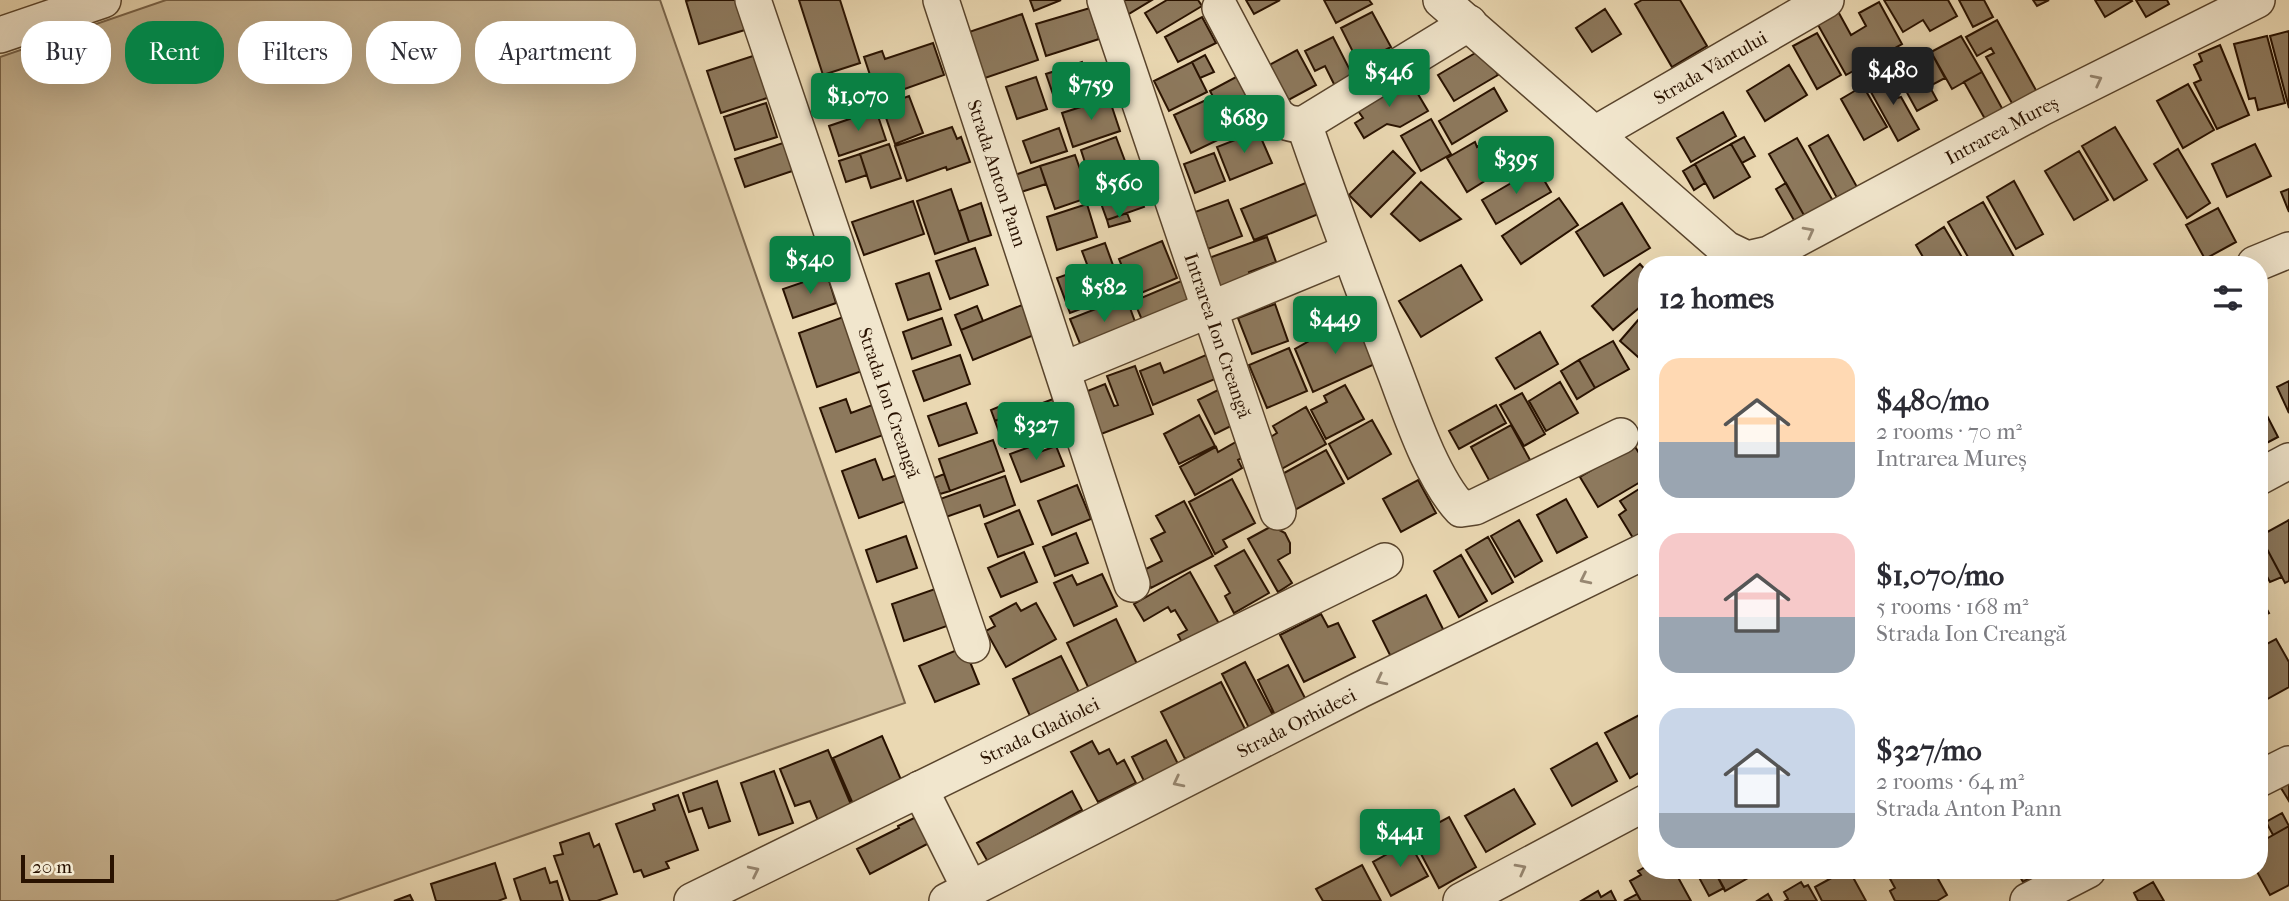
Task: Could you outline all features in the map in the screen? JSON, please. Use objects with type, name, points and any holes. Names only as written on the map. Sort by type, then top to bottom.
[{"type":"street","points":[[0,35],[103,0]]},
{"type":"street","name":"Strada Ion Creangă","points":[[753,0],[972,645]]},
{"type":"street","name":"Strada Anton Pann","points":[[941,0],[1132,584]]},
{"type":"street","name":"Intrarea Ion Creangă","points":[[1105,0],[1278,512]]},
{"type":"street","points":[[1441,0],[1595,134]]},
{"type":"street","name":"Strada Vântului","points":[[1595,134],[1826,0]]},
{"type":"street","name":"Intrarea Mureș","points":[[1760,256],[1769,254],[2041,108],[2257,0]]},
{"type":"street","points":[[1220,8],[1276,114],[1283,122],[1293,125],[1304,124],[1469,23]]},
{"type":"street","points":[[1304,124],[1349,252],[1413,419],[1448,496],[1461,509],[1475,508],[1621,436]]},
{"type":"street","name":"Intrarea Mureș","points":[[1595,134],[1726,249],[1741,256]]},
{"type":"street","points":[[2268,259],[2289,250]]},
{"type":"street","points":[[1062,370],[1349,252]]},
{"type":"street","points":[[2268,472],[2289,461]]},
{"type":"street","name":"Strada Orhideei","points":[[959,895],[1360,690],[1638,554]]},
{"type":"street","name":"Strada Gladiolei","points":[[692,901],[1385,561]]},
{"type":"street","points":[[2268,774],[2289,764]]},
{"type":"street","points":[[920,789],[959,895]]},
{"type":"street","points":[[1461,901],[1638,807]]},
{"type":"street","points":[[2028,901],[2071,879]]},
{"type":"shaded area","points":[[166,0],[660,0],[905,703],[335,901],[0,901],[0,57],[21,50],[21,84],[111,84],[111,21],[105,21]]},
{"type":"building","points":[[738,0],[748,29],[699,44],[686,1]]},
{"type":"building","points":[[799,0],[840,0],[860,63],[823,75]]},
{"type":"building","points":[[1030,0],[1061,0],[1034,11]]},
{"type":"building","points":[[1119,0],[1152,0],[1127,15]]},
{"type":"building","points":[[1167,0],[1198,0],[1202,6],[1157,33],[1145,13]]},
{"type":"building","points":[[1246,0],[1280,0],[1254,14]]},
{"type":"building","points":[[1324,0],[1369,0],[1372,4],[1336,23]]},
{"type":"building","points":[[1642,0],[1680,0],[1707,46],[1672,67],[1635,4]]},
{"type":"building","points":[[1884,0],[1948,0],[1957,16],[1930,31],[1923,20],[1903,32]]},
{"type":"building","points":[[1959,0],[1984,0],[1993,17],[1973,27]]},
{"type":"building","points":[[2033,0],[2049,0],[2037,6]]},
{"type":"building","points":[[2095,0],[2131,0],[2132,1],[2105,17]]},
{"type":"building","points":[[2136,0],[2167,0],[2169,4],[2146,17]]},
{"type":"building","points":[[1879,2],[1902,44],[1846,75],[1813,16],[1834,4],[1851,35],[1866,26],[1859,13]]},
{"type":"building","points":[[1090,8],[1099,39],[1046,56],[1036,24]]},
{"type":"building","points":[[1605,9],[1621,34],[1592,52],[1576,28]]},
{"type":"building","points":[[1372,12],[1391,47],[1359,64],[1341,28]]},
{"type":"building","points":[[1022,14],[1038,60],[982,79],[966,33]]},
{"type":"building","points":[[1202,17],[1216,43],[1178,62],[1165,37]]},
{"type":"building","points":[[1997,20],[2037,92],[2013,105],[1986,57],[1994,53],[1991,48],[1977,56],[1966,37]]},
{"type":"building","points":[[2289,31],[2289,108],[2270,36]]},
{"type":"building","points":[[1817,33],[1841,75],[1817,89],[1793,46]]},
{"type":"building","points":[[1961,36],[1982,72],[1952,89],[1931,52]]},
{"type":"building","points":[[2267,36],[2285,103],[2258,110],[2255,98],[2249,99],[2234,44]]},
{"type":"building","points":[[1333,37],[1353,76],[1335,86],[1325,66],[1315,71],[1305,51]]},
{"type":"building","points":[[933,43],[944,75],[885,96],[881,85],[874,87],[864,57],[882,51],[885,59]]},
{"type":"building","points":[[2220,45],[2249,115],[2217,129],[2194,83],[2201,80],[2194,65],[2202,61],[2199,54]]},
{"type":"building","points":[[1482,49],[1498,75],[1454,101],[1438,75]]},
{"type":"building","points":[[1297,50],[1316,85],[1283,103],[1264,68]]},
{"type":"building","points":[[1931,52],[1945,78],[1932,85],[1919,59]]},
{"type":"building","points":[[756,55],[770,97],[721,113],[707,71]]},
{"type":"building","points":[[1205,55],[1214,72],[1200,78],[1192,62]]},
{"type":"building","points":[[1914,58],[1937,100],[1917,111],[1894,69]]},
{"type":"building","points":[[1082,62],[1087,77],[1113,69],[1118,85],[1057,106],[1046,74]]},
{"type":"building","points":[[1192,62],[1207,92],[1169,111],[1154,81]]},
{"type":"building","points":[[1789,65],[1807,95],[1765,121],[1747,91]]},
{"type":"building","points":[[1249,70],[1267,104],[1249,114],[1252,119],[1231,131],[1210,91]]},
{"type":"building","points":[[1982,72],[2003,110],[1985,119],[1964,82]]},
{"type":"building","points":[[1889,73],[1896,86],[1892,89],[1897,98],[1901,97],[1919,129],[1898,141],[1867,85]]},
{"type":"building","points":[[1036,77],[1047,109],[1017,119],[1006,87]]},
{"type":"building","points":[[867,83],[876,110],[856,117],[847,90]]},
{"type":"building","points":[[1412,84],[1428,111],[1400,127],[1387,124],[1364,138],[1355,123],[1363,118],[1354,105],[1388,85],[1394,94]]},
{"type":"building","points":[[2188,84],[2214,130],[2183,148],[2157,101]]},
{"type":"building","points":[[1863,86],[1887,127],[1864,140],[1841,99]]},
{"type":"building","points":[[1494,88],[1507,111],[1452,144],[1439,121]]},
{"type":"building","points":[[909,96],[923,133],[895,144],[882,106]]},
{"type":"building","points":[[1109,98],[1120,131],[1073,147],[1062,113]]},
{"type":"building","points":[[1208,99],[1226,136],[1191,153],[1174,115]]},
{"type":"building","points":[[766,103],[777,137],[735,150],[724,117]]},
{"type":"building","points":[[876,110],[886,140],[839,156],[829,126]]},
{"type":"building","points":[[1723,112],[1736,136],[1691,162],[1677,138]]},
{"type":"building","points":[[1431,119],[1451,154],[1421,171],[1401,136]]},
{"type":"building","points":[[952,127],[957,139],[961,137],[970,162],[947,170],[946,167],[907,181],[895,146]]},
{"type":"building","points":[[2115,127],[2147,180],[2114,200],[2082,146]]},
{"type":"building","points":[[1059,128],[1067,151],[1031,163],[1023,141]]},
{"type":"building","points":[[1258,131],[1272,163],[1230,180],[1217,147]]},
{"type":"building","points":[[1828,135],[1857,187],[1837,198],[1809,146]]},
{"type":"building","points":[[1116,137],[1128,169],[1091,181],[1081,150]]},
{"type":"building","points":[[1744,137],[1755,156],[1742,163],[1731,144]]},
{"type":"building","points":[[1797,138],[1833,201],[1805,217],[1769,154]]},
{"type":"building","points":[[792,140],[801,168],[745,187],[735,159]]},
{"type":"building","points":[[1488,141],[1504,169],[1467,192],[1447,158],[1475,142],[1477,147]]},
{"type":"building","points":[[889,144],[901,178],[871,188],[860,154]]},
{"type":"building","points":[[1731,144],[1750,177],[1714,198],[1695,164]]},
{"type":"building","points":[[2255,144],[2271,176],[2227,197],[2212,164]]},
{"type":"building","points":[[2178,149],[2210,203],[2187,218],[2154,164]]},
{"type":"building","points":[[1393,151],[1415,173],[1371,217],[1349,195]]},
{"type":"building","points":[[2079,151],[2108,200],[2074,220],[2045,171]]},
{"type":"building","points":[[1214,153],[1225,181],[1195,193],[1184,164]]},
{"type":"building","points":[[860,154],[867,175],[846,182],[839,161]]},
{"type":"building","points":[[1075,155],[1090,197],[1055,209],[1040,166]]},
{"type":"building","points":[[1695,164],[1705,183],[1694,190],[1683,171]]},
{"type":"building","points":[[1040,166],[1046,184],[1018,193],[1012,176]]},
{"type":"building","points":[[1537,168],[1551,192],[1496,224],[1482,200]]},
{"type":"building","points":[[1132,171],[1144,207],[1107,220],[1094,184]]},
{"type":"building","points":[[2014,181],[2043,234],[2016,249],[1987,197]]},
{"type":"building","points":[[1308,182],[1321,213],[1254,240],[1241,209]]},
{"type":"building","points":[[1421,182],[1461,219],[1420,241],[1391,214]]},
{"type":"building","points":[[1786,183],[1805,217],[1795,222],[1776,189]]},
{"type":"building","points":[[951,189],[969,242],[935,254],[917,201]]},
{"type":"building","points":[[2289,189],[2289,212],[2281,192]]},
{"type":"building","points":[[1559,198],[1578,225],[1521,264],[1502,236]]},
{"type":"building","points":[[1228,200],[1242,236],[1208,249],[1195,212]]},
{"type":"building","points":[[913,201],[924,234],[864,255],[852,222]]},
{"type":"building","points":[[1983,202],[2013,256],[1967,256],[1948,222]]},
{"type":"building","points":[[981,203],[991,235],[969,242],[959,211]]},
{"type":"building","points":[[1622,203],[1650,248],[1604,276],[1576,232]]},
{"type":"building","points":[[1087,204],[1097,237],[1057,250],[1047,217]]},
{"type":"building","points":[[2218,208],[2236,242],[2210,256],[2203,256],[2186,225]]},
{"type":"building","points":[[1127,213],[1130,221],[1109,227],[1107,220]]},
{"type":"building","points":[[1944,227],[1961,256],[1922,256],[1916,245]]},
{"type":"building","points":[[1267,237],[1276,262],[1249,272],[1251,278],[1217,291],[1206,259]]},
{"type":"building","points":[[1162,241],[1177,278],[1134,296],[1119,259]]},
{"type":"building","points":[[1105,243],[1123,293],[1070,313],[1057,278],[1088,267],[1082,251]]},
{"type":"building","points":[[975,248],[988,285],[950,299],[936,261]]},
{"type":"building","points":[[1461,265],[1482,300],[1421,337],[1399,301]]},
{"type":"building","points":[[1638,266],[1638,309],[1613,330],[1592,306]]},
{"type":"building","points":[[929,273],[941,309],[908,320],[896,284]]},
{"type":"building","points":[[827,274],[836,303],[793,318],[783,289]]},
{"type":"building","points":[[1186,279],[1194,298],[1142,320],[1134,301]]},
{"type":"building","points":[[1126,297],[1138,330],[1083,351],[1070,319]]},
{"type":"building","points":[[1275,304],[1288,341],[1252,354],[1238,318]]},
{"type":"building","points":[[1022,305],[1034,335],[973,360],[961,330]]},
{"type":"building","points":[[977,306],[983,321],[961,330],[955,315]]},
{"type":"building","points":[[846,316],[865,370],[817,387],[799,333]]},
{"type":"building","points":[[942,318],[951,345],[912,359],[903,332]]},
{"type":"building","points":[[1347,320],[1352,331],[1362,327],[1377,363],[1313,392],[1295,349]]},
{"type":"building","points":[[1638,320],[1638,357],[1620,341]]},
{"type":"building","points":[[1540,332],[1558,364],[1515,389],[1496,358]]},
{"type":"building","points":[[1613,341],[1629,369],[1595,388],[1579,360]]},
{"type":"building","points":[[1289,348],[1307,391],[1267,408],[1249,365]]},
{"type":"building","points":[[960,355],[970,384],[924,401],[913,371]]},
{"type":"building","points":[[1206,355],[1215,379],[1153,405],[1140,371],[1160,363],[1164,373]]},
{"type":"building","points":[[1579,360],[1595,388],[1577,399],[1561,371]]},
{"type":"building","points":[[1135,366],[1153,414],[1096,436],[1080,394],[1105,384],[1114,406],[1118,405],[1107,376]]},
{"type":"building","points":[[2289,381],[2289,413],[2277,387]]},
{"type":"building","points":[[1560,382],[1578,413],[1546,431],[1529,401]]},
{"type":"building","points":[[1345,385],[1364,419],[1326,439],[1311,410],[1327,402],[1324,396]]},
{"type":"building","points":[[1220,389],[1237,423],[1215,434],[1198,400]]},
{"type":"building","points":[[1522,393],[1545,434],[1524,446],[1500,405]]},
{"type":"building","points":[[846,399],[851,413],[875,404],[886,434],[836,452],[820,408]]},
{"type":"building","points":[[1053,399],[1063,427],[1005,448],[995,421]]},
{"type":"building","points":[[966,403],[977,433],[939,446],[928,416]]},
{"type":"building","points":[[1003,405],[1007,416],[995,421],[991,410]]},
{"type":"building","points":[[1496,405],[1506,423],[1459,449],[1449,431]]},
{"type":"building","points":[[1306,407],[1326,444],[1276,472],[1264,441],[1277,433],[1273,426]]},
{"type":"building","points":[[1199,415],[1215,446],[1179,464],[1164,434]]},
{"type":"building","points":[[2268,418],[2278,437],[2268,442]]},
{"type":"building","points":[[1372,420],[1391,454],[1348,479],[1329,444]]},
{"type":"building","points":[[1511,425],[1535,469],[1495,491],[1471,447]]},
{"type":"building","points":[[1243,438],[1249,454],[1238,460],[1242,468],[1195,495],[1180,467],[1216,447],[1218,452]]},
{"type":"building","points":[[993,440],[1004,471],[950,491],[939,459]]},
{"type":"building","points":[[1035,445],[1037,453],[1056,446],[1064,466],[1021,482],[1010,454]]},
{"type":"building","points":[[1634,445],[1638,451],[1638,483],[1598,507],[1580,477]]},
{"type":"building","points":[[1326,450],[1344,483],[1293,511],[1275,478]]},
{"type":"building","points":[[875,459],[883,480],[897,475],[906,501],[859,518],[842,471]]},
{"type":"building","points":[[944,474],[950,491],[940,494],[934,478]]},
{"type":"building","points":[[1005,476],[1015,505],[984,517],[980,505],[946,517],[940,499]]},
{"type":"building","points":[[1232,479],[1255,523],[1223,540],[1227,547],[1215,554],[1189,502]]},
{"type":"building","points":[[1418,480],[1436,513],[1401,532],[1383,499]]},
{"type":"building","points":[[1077,485],[1091,519],[1052,535],[1038,501]]},
{"type":"building","points":[[1638,490],[1638,535],[1633,538],[1619,515],[1626,510],[1620,501]]},
{"type":"building","points":[[1566,499],[1587,537],[1557,553],[1537,515]]},
{"type":"building","points":[[1184,501],[1213,556],[1151,588],[1142,571],[1162,561],[1151,539],[1165,532],[1156,516]]},
{"type":"building","points":[[1019,510],[1033,544],[998,557],[985,524]]},
{"type":"building","points":[[1519,520],[1542,561],[1515,577],[1491,536]]},
{"type":"building","points":[[2289,520],[2289,581],[2285,583],[2268,551],[2268,532]]},
{"type":"building","points":[[1272,526],[1285,533],[1290,543],[1290,553],[1278,560],[1292,583],[1278,592],[1248,539]]},
{"type":"building","points":[[1076,533],[1088,563],[1055,576],[1043,547]]},
{"type":"building","points":[[906,536],[917,568],[877,582],[866,550]]},
{"type":"building","points":[[1488,537],[1513,582],[1492,594],[1466,550]]},
{"type":"building","points":[[1244,550],[1269,593],[1234,613],[1225,596],[1230,593],[1215,566]]},
{"type":"building","points":[[2268,551],[2282,577],[2270,582],[2268,578]]},
{"type":"building","points":[[1024,552],[1037,582],[1001,597],[988,568]]},
{"type":"building","points":[[1461,555],[1487,601],[1459,617],[1434,571]]},
{"type":"building","points":[[1190,572],[1222,629],[1186,650],[1178,635],[1187,630],[1175,610],[1171,612],[1168,607],[1144,621],[1134,604]]},
{"type":"building","points":[[1102,574],[1117,606],[1074,626],[1054,583],[1072,575],[1077,585]]},
{"type":"building","points":[[935,589],[947,626],[904,641],[892,604]]},
{"type":"building","points":[[1426,595],[1444,631],[1391,657],[1373,621]]},
{"type":"building","points":[[1016,603],[1021,611],[1036,603],[1056,639],[1006,667],[986,631],[995,626],[990,617]]},
{"type":"building","points":[[1321,614],[1328,627],[1338,623],[1355,657],[1304,682],[1280,635]]},
{"type":"building","points":[[1116,619],[1138,666],[1089,689],[1067,643]]},
{"type":"building","points":[[2276,639],[2289,662],[2289,687],[2268,699],[2268,643]]},
{"type":"building","points":[[964,647],[979,684],[935,702],[919,666]]},
{"type":"building","points":[[1061,656],[1079,692],[1030,716],[1013,679]]},
{"type":"building","points":[[1245,662],[1275,719],[1251,732],[1222,674]]},
{"type":"building","points":[[1288,665],[1306,700],[1275,715],[1258,680]]},
{"type":"building","points":[[1221,682],[1245,729],[1185,759],[1161,712]]},
{"type":"building","points":[[1638,716],[1638,773],[1630,778],[1605,733]]},
{"type":"building","points":[[882,736],[902,782],[853,804],[833,758]]},
{"type":"building","points":[[1166,740],[1178,764],[1144,781],[1132,757]]},
{"type":"building","points":[[1092,741],[1099,754],[1109,749],[1117,764],[1124,760],[1136,783],[1098,802],[1071,752]]},
{"type":"building","points":[[1597,743],[1617,781],[1572,806],[1551,769]]},
{"type":"building","points":[[828,750],[855,814],[821,828],[810,801],[795,806],[780,769]]},
{"type":"building","points":[[774,771],[793,823],[759,835],[741,783]]},
{"type":"building","points":[[717,781],[730,821],[709,828],[702,808],[689,812],[683,793]]},
{"type":"building","points":[[2289,783],[2289,801],[2281,788]]},
{"type":"building","points":[[1514,789],[1535,824],[1486,852],[1465,816]]},
{"type":"building","points":[[1072,791],[1082,810],[988,862],[977,843]]},
{"type":"building","points":[[678,795],[698,850],[666,862],[669,868],[644,877],[641,870],[634,872],[616,824],[655,810],[653,804]]},
{"type":"building","points":[[2282,813],[2289,826],[2273,835],[2268,821]]},
{"type":"building","points":[[918,816],[931,842],[870,874],[857,849]]},
{"type":"building","points":[[1449,817],[1476,867],[1439,888],[1412,837]]},
{"type":"building","points":[[2289,826],[2289,885],[2270,895],[2261,879],[2268,879],[2268,838]]},
{"type":"building","points":[[589,833],[594,847],[599,844],[617,894],[597,901],[570,901],[554,856],[563,854],[560,843]]},
{"type":"building","points":[[1409,842],[1428,876],[1391,896],[1373,862]]},
{"type":"building","points":[[495,863],[506,898],[498,901],[436,901],[431,884]]},
{"type":"building","points":[[1362,865],[1381,901],[1323,901],[1316,889]]},
{"type":"building","points":[[545,868],[550,883],[557,881],[563,901],[521,901],[514,879]]},
{"type":"building","points":[[1638,877],[1638,879],[1679,879],[1691,901],[1641,901],[1630,881]]},
{"type":"building","points":[[1700,879],[1719,879],[1724,888],[1709,896]]},
{"type":"building","points":[[1719,879],[1746,879],[1725,891]]},
{"type":"building","points":[[1830,879],[1854,879],[1866,901],[1822,901],[1815,887]]},
{"type":"building","points":[[1890,879],[1938,879],[1947,895],[1937,901],[1895,901],[1890,891],[1895,888]]},
{"type":"building","points":[[1801,882],[1804,887],[1808,885],[1817,901],[1785,901],[1788,899],[1784,892]]},
{"type":"building","points":[[2153,882],[2164,901],[2138,901],[2134,893]]},
{"type":"building","points":[[1598,891],[1601,897],[1611,891],[1616,901],[1581,901]]},
{"type":"building","points":[[1637,894],[1641,901],[1624,901]]},
{"type":"building","points":[[1768,894],[1772,901],[1757,901]]},
{"type":"building","points":[[410,895],[413,901],[394,901]]}]
